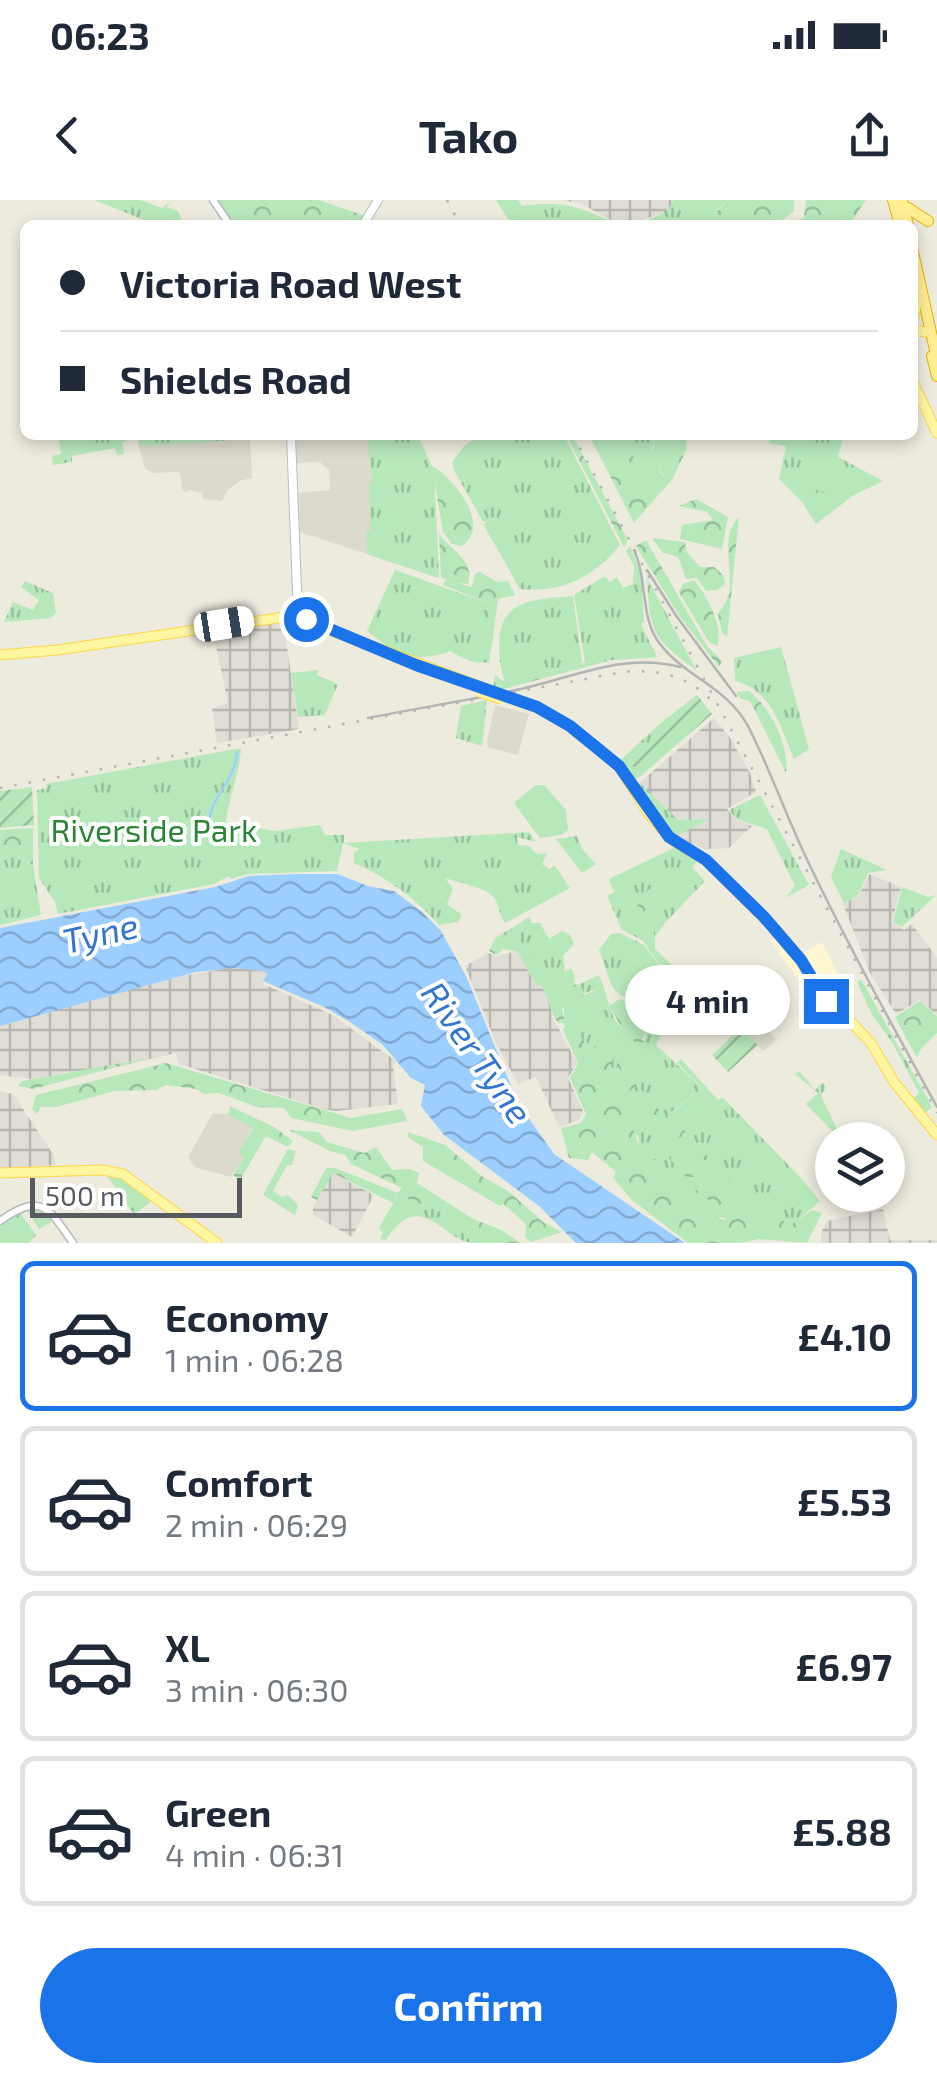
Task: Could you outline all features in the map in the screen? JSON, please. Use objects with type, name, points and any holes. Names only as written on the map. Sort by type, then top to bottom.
[{"type":"highway","points":[[901,202],[933,223]]},
{"type":"highway","points":[[918,281],[937,359]]},
{"type":"highway","points":[[918,290],[937,376]]},
{"type":"main road","points":[[918,331],[926,332]]},
{"type":"main road","points":[[918,393],[937,433]]},
{"type":"main road","points":[[291,440],[298,616]]},
{"type":"main road","points":[[0,655],[298,616],[416,665],[536,708],[559,720],[619,766],[669,837],[706,860],[764,917],[801,960],[822,996],[871,1043],[894,1082],[937,1135]]},
{"type":"main road","points":[[0,1172],[106,1170],[126,1175],[217,1243]]},
{"type":"street","points":[[0,1221],[23,1206],[38,1204],[49,1210],[73,1243]]},
{"type":"shaded area","points":[[561,200],[699,200],[641,220],[611,220],[580,203]]},
{"type":"shaded area","points":[[250,440],[252,478],[239,481],[222,501],[203,499],[202,493],[189,490],[186,493],[180,473],[153,473],[145,469],[139,446],[160,442]]},
{"type":"shaded area","points":[[296,440],[420,440],[434,472],[439,578],[300,532],[299,493],[330,490],[329,470],[320,462],[297,463]]},
{"type":"shaded area","points":[[283,620],[299,729],[217,743],[212,708],[228,703],[215,641],[233,638],[234,631],[258,623]]},
{"type":"shaded area","points":[[495,705],[529,714],[518,755],[489,748]]},
{"type":"shaded area","points":[[714,718],[731,739],[756,792],[727,809],[736,820],[752,826],[729,848],[704,849],[674,837],[637,785]]},
{"type":"shaded area","points":[[869,874],[901,887],[892,922],[904,930],[912,924],[937,958],[937,1015],[920,1000],[896,1014],[870,973],[843,904],[859,895]]},
{"type":"shaded area","points":[[782,932],[801,954],[822,942],[845,988],[823,1013],[770,941]]},
{"type":"shaded area","points":[[517,951],[551,1003],[552,1016],[577,1063],[568,1078],[583,1111],[579,1120],[559,1127],[536,1077],[518,1084],[496,1043],[465,966],[488,953],[497,956]]},
{"type":"shaded area","points":[[234,967],[264,971],[267,974],[263,984],[331,1014],[397,1062],[393,1065],[398,1104],[324,1109],[179,1064],[176,1053],[37,1080],[0,1075],[0,1026],[166,979]]},
{"type":"shaded area","points":[[750,1000],[776,1040],[763,1051],[731,1018]]},
{"type":"shaded area","points":[[0,1091],[13,1094],[53,1154],[56,1165],[0,1169]]},
{"type":"shaded area","points":[[213,1113],[226,1114],[253,1127],[239,1152],[244,1156],[231,1177],[195,1167],[188,1157]]},
{"type":"shaded area","points":[[332,1173],[374,1195],[352,1237],[313,1215],[313,1207]]},
{"type":"shaded area","points":[[884,1212],[890,1240],[937,1243],[821,1243],[827,1221]]},
{"type":"green space","points":[[94,200],[140,200],[162,208],[173,200],[166,207],[178,211],[182,220],[144,220]]},
{"type":"green space","points":[[216,200],[319,200],[365,216],[363,220],[229,220]]},
{"type":"green space","points":[[496,200],[518,200],[522,206],[573,207],[608,220],[509,220]]},
{"type":"green space","points":[[674,200],[727,200],[699,220],[647,220],[671,206]]},
{"type":"green space","points":[[727,200],[794,200],[794,211],[782,220],[699,220],[719,210]]},
{"type":"green space","points":[[806,200],[866,200],[852,220],[800,220],[804,217]]},
{"type":"green space","points":[[59,440],[129,440],[122,442],[124,454],[117,455],[115,448],[72,456],[72,462],[53,465],[52,456],[61,454]]},
{"type":"green space","points":[[138,440],[234,440],[139,446]]},
{"type":"green space","points":[[368,440],[420,440],[434,472],[439,578],[367,554],[372,481]]},
{"type":"green space","points":[[473,440],[567,440],[620,545],[599,566],[576,580],[550,588],[520,589],[486,529],[484,524],[488,521],[483,522],[454,470],[452,462]]},
{"type":"green space","points":[[569,440],[575,440],[628,540],[624,547]]},
{"type":"green space","points":[[592,440],[625,440],[660,493],[634,523]]},
{"type":"green space","points":[[625,440],[655,440],[652,448],[660,473],[672,480],[660,493]]},
{"type":"green space","points":[[656,440],[687,440],[672,480],[654,461]]},
{"type":"green space","points":[[843,440],[838,457],[883,481],[854,495],[816,524],[802,502],[779,479],[786,446],[769,443]]},
{"type":"green space","points":[[809,459],[849,468],[842,496],[803,487]]},
{"type":"green space","points":[[432,466],[459,492],[472,516],[470,538],[461,546],[452,544],[443,532]]},
{"type":"green space","points":[[696,499],[728,517],[722,549],[680,539],[682,525],[713,520],[707,512],[679,506]]},
{"type":"green space","points":[[739,517],[727,637],[722,633],[718,614],[729,589],[729,536]]},
{"type":"green space","points":[[439,534],[468,568],[468,584],[458,583],[472,587],[475,574],[480,572],[497,582],[508,581],[515,595],[498,599],[494,630],[489,629],[490,604],[443,585],[446,579],[441,578]]},
{"type":"green space","points":[[652,538],[685,542],[686,551],[700,567],[714,567],[724,576],[725,584],[706,591],[697,578],[686,579],[678,557],[662,552]]},
{"type":"green space","points":[[646,540],[707,646],[722,661],[719,667],[681,618],[636,546]]},
{"type":"green space","points":[[630,546],[641,575],[641,624],[657,657],[585,662],[574,595],[605,576],[610,582],[617,577],[623,588],[633,584],[634,566],[626,551]]},
{"type":"green space","points":[[395,570],[490,604],[489,628],[494,630],[489,662],[473,662],[450,651],[426,657],[406,655],[367,631]]},
{"type":"green space","points":[[647,578],[697,671],[656,633]]},
{"type":"green space","points":[[694,580],[713,612],[717,646],[709,642],[679,592],[683,584]]},
{"type":"green space","points":[[25,581],[53,593],[56,613],[51,618],[4,622],[13,602],[33,610],[39,600],[21,587]]},
{"type":"green space","points":[[573,596],[582,663],[505,682],[499,640],[509,613],[528,602]]},
{"type":"green space","points":[[781,647],[809,749],[794,759],[767,701],[735,681],[734,658]]},
{"type":"green space","points":[[596,660],[608,661],[503,689],[493,688],[495,675],[505,682]]},
{"type":"green space","points":[[318,670],[317,675],[338,684],[325,715],[298,717],[291,673]]},
{"type":"green space","points":[[749,691],[777,728],[785,751],[786,773],[750,701],[741,699],[736,692]]},
{"type":"green space","points":[[697,695],[712,714],[642,775],[631,764],[668,730],[663,721]]},
{"type":"green space","points":[[487,700],[482,746],[456,738],[461,706]]},
{"type":"green space","points":[[663,721],[668,730],[632,764],[642,775],[631,783],[617,763]]},
{"type":"green space","points":[[241,748],[226,823],[276,831],[320,825],[325,835],[344,835],[344,843],[529,832],[536,842],[517,837],[518,845],[529,846],[537,854],[547,853],[542,864],[549,869],[555,866],[570,888],[505,923],[491,895],[445,878],[453,888],[447,904],[462,915],[458,922],[439,925],[400,890],[354,863],[354,852],[360,849],[343,843],[337,871],[249,874],[230,879],[229,876],[214,884],[58,914],[39,878],[37,790],[46,788],[46,784]]},
{"type":"green space","points":[[639,782],[678,820],[710,819],[674,837],[653,815],[635,784]]},
{"type":"green space","points":[[536,785],[544,785],[566,810],[568,830],[561,835],[540,838],[514,803]]},
{"type":"green space","points":[[32,787],[34,825],[0,828],[0,791]]},
{"type":"green space","points":[[760,795],[809,885],[785,898],[795,886],[767,829],[736,819],[729,810]]},
{"type":"green space","points":[[33,828],[33,865],[16,855],[0,855],[0,830]]},
{"type":"green space","points":[[577,836],[582,849],[596,864],[582,873],[556,839]]},
{"type":"green space","points":[[678,846],[700,859],[692,867],[705,881],[650,944],[622,930],[607,896],[614,892],[609,879]]},
{"type":"green space","points":[[841,849],[887,870],[868,873],[858,895],[844,903],[831,877]]},
{"type":"green space","name":"Riverside Park","points":[[0,855],[16,855],[33,865],[41,915],[0,925]]},
{"type":"green space","points":[[902,887],[928,897],[936,895],[902,927],[893,922]]},
{"type":"green space","points":[[652,889],[658,898],[649,903],[642,916],[655,932],[655,949],[672,965],[674,978],[657,996],[654,991],[665,972],[641,938],[632,933],[628,920]]},
{"type":"green space","points":[[529,917],[532,923],[540,923],[549,939],[562,931],[570,935],[574,944],[563,956],[565,972],[571,968],[578,985],[599,975],[612,1015],[631,1035],[644,1041],[654,1011],[663,1017],[663,1031],[656,1045],[702,1088],[668,1115],[676,1126],[702,1105],[723,1098],[799,1176],[815,1195],[815,1205],[792,1225],[719,1217],[724,1231],[740,1243],[721,1243],[713,1237],[716,1221],[647,1151],[639,1149],[639,1138],[602,1093],[587,1047],[561,1022],[564,1006],[600,989],[584,993],[580,985],[561,992],[534,966],[512,928]]},
{"type":"green space","points":[[512,928],[534,965],[561,992],[580,985],[584,995],[562,1008],[564,1019],[559,1024],[541,985],[536,985],[517,951],[503,949],[497,955],[489,951],[495,938]]},
{"type":"green space","points":[[620,933],[644,945],[665,972],[654,991],[656,1007],[620,994],[611,984],[599,950],[611,934]]},
{"type":"green space","points":[[861,979],[932,1107],[924,1114],[912,1100],[919,1093],[892,1042],[872,1015],[857,982]]},
{"type":"green space","points":[[620,999],[654,1011],[641,1043],[637,1044],[622,1028],[609,1006]]},
{"type":"green space","points":[[920,1001],[937,1016],[937,1033],[917,1058],[895,1017]]},
{"type":"green space","points":[[731,1018],[758,1045],[728,1072],[712,1055],[734,1034],[725,1023]]},
{"type":"green space","points":[[566,1024],[576,1028],[587,1047],[617,1046],[603,1093],[610,1100],[620,1101],[640,1149],[647,1151],[716,1221],[713,1237],[721,1243],[688,1243],[632,1200],[613,1178],[616,1172],[592,1152],[588,1160],[569,1158],[561,1128],[581,1123],[586,1114],[570,1078],[578,1063],[563,1030]]},
{"type":"green space","points":[[619,1048],[637,1086],[618,1098],[614,1094],[623,1078],[617,1061]]},
{"type":"green space","points":[[154,1057],[33,1089],[18,1086],[22,1081]]},
{"type":"green space","points":[[681,1059],[718,1100],[702,1105],[676,1126],[668,1116],[702,1088],[677,1063]]},
{"type":"green space","points":[[166,1063],[351,1118],[402,1109],[407,1121],[353,1131],[291,1118],[284,1108],[257,1107],[219,1093],[204,1094],[196,1089],[166,1085],[156,1090],[115,1091],[56,1107],[41,1107],[37,1114],[32,1109],[36,1095]]},
{"type":"green space","points":[[799,1071],[815,1090],[823,1083],[826,1087],[821,1096],[834,1122],[824,1122],[806,1104],[818,1093],[795,1074]]},
{"type":"green space","points":[[642,1090],[672,1125],[666,1133],[642,1127],[627,1100]]},
{"type":"green space","points":[[230,1106],[274,1127],[293,1141],[288,1147],[266,1136],[240,1180],[233,1175],[244,1157],[238,1153],[253,1128],[228,1115]]},
{"type":"green space","points":[[683,1129],[710,1159],[693,1177],[686,1177],[669,1158]]},
{"type":"green space","points":[[289,1130],[319,1132],[327,1142],[364,1153],[376,1147],[392,1170],[419,1173],[417,1183],[473,1219],[521,1243],[474,1243],[441,1212],[398,1195],[393,1203],[333,1173],[317,1200],[311,1197],[326,1168],[398,1193],[402,1188],[351,1164],[345,1155]]},
{"type":"green space","points":[[408,1132],[445,1145],[543,1222],[562,1232],[531,1242],[525,1237],[526,1224],[503,1204],[500,1206],[423,1161],[423,1147],[408,1137]]},
{"type":"green space","points":[[288,1149],[296,1151],[292,1165],[287,1165],[273,1191],[282,1197],[288,1195],[298,1205],[295,1215],[263,1195]]},
{"type":"green space","points":[[716,1167],[738,1191],[717,1207],[693,1187]]},
{"type":"green space","points":[[105,1173],[126,1179],[149,1197],[150,1203],[134,1214]]},
{"type":"green space","points":[[398,1195],[441,1212],[474,1243],[463,1241],[421,1217],[410,1217],[386,1240],[380,1239],[383,1232],[379,1228]]},
{"type":"green space","points":[[735,1199],[791,1225],[812,1210],[822,1213],[807,1243],[759,1239],[740,1243],[724,1231],[717,1218],[726,1220],[719,1210]]},
{"type":"green space","points":[[36,1207],[51,1217],[51,1222],[39,1229],[27,1210],[22,1215],[36,1235],[29,1243],[0,1243],[0,1226],[26,1208]]},
{"type":"water","points":[[337,874],[394,891],[422,912],[441,931],[466,976],[518,1103],[554,1154],[685,1243],[576,1243],[539,1206],[444,1135],[421,1106],[425,1085],[411,1078],[383,1045],[324,1007],[263,981],[267,975],[264,971],[234,968],[196,972],[0,1026],[0,928],[215,887],[249,876]]},
{"type":"waterway","points":[[208,827],[237,752]]},
{"type":"tram line","points":[[634,550],[654,634],[681,665],[728,701],[748,726],[819,884],[937,1107]]},
{"type":"tram line","points":[[647,570],[736,696]]},
{"type":"tram line","points":[[368,718],[521,689],[620,664],[680,667]]},
{"type":"railway","points":[[447,200],[457,220]]},
{"type":"railway","points":[[576,440],[937,1113]]},
{"type":"railway","points":[[0,788],[623,672],[682,679],[711,700]]},
{"type":"route","points":[[306,619],[416,665],[537,707],[570,726],[619,766],[669,837],[698,853],[764,917],[801,960],[826,1001]]},
{"type":"water label","name":"Tyne","points":[[100,932]]},
{"type":"water label","name":"River Tyne","points":[[478,1052]]}]
